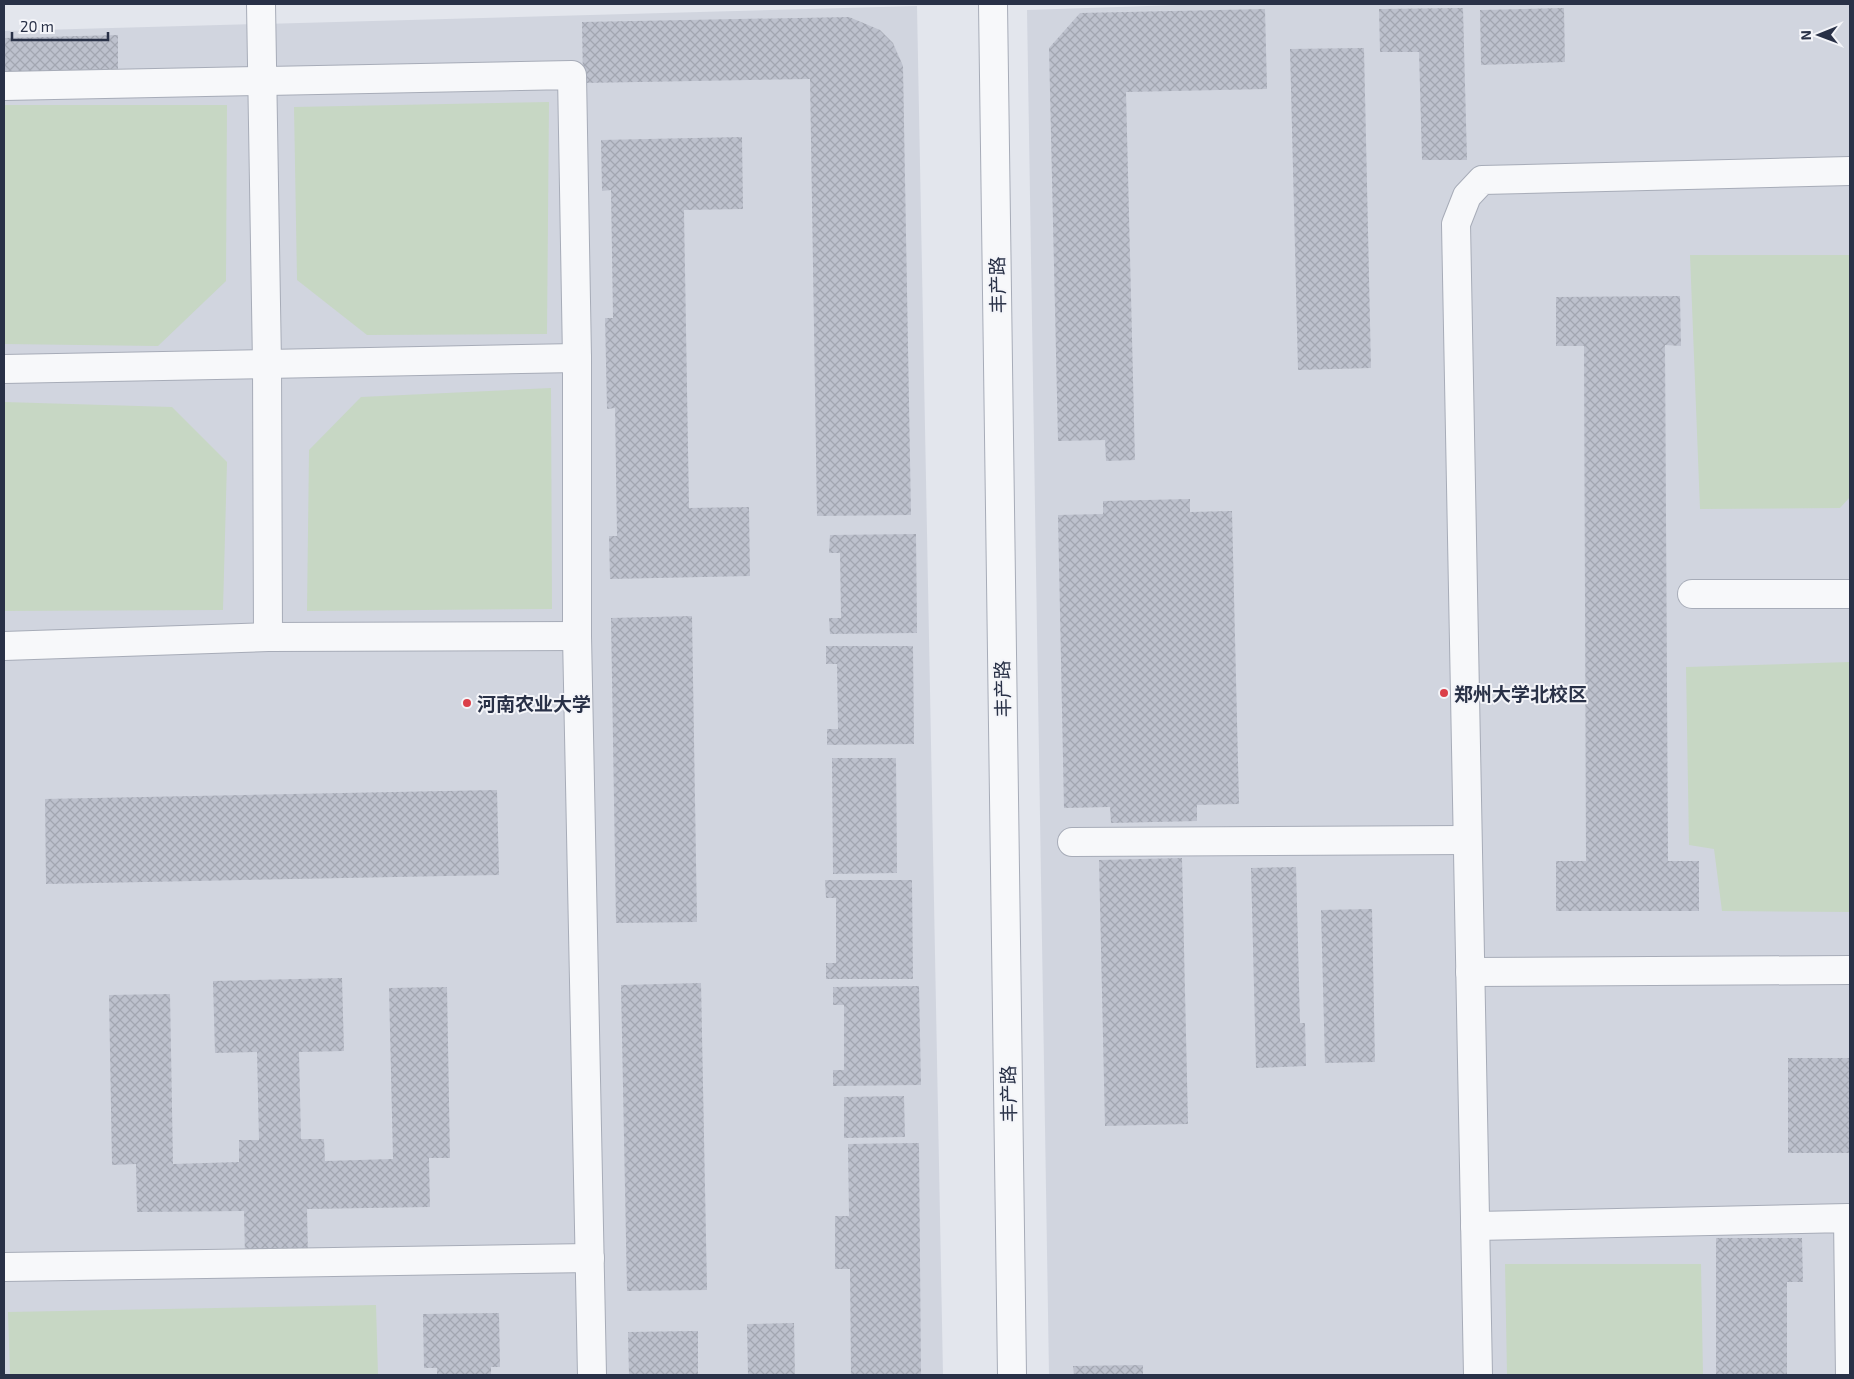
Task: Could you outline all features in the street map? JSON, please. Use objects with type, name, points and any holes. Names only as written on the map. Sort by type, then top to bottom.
[{"type":"street","points":[[261,4],[267,364],[268,637]]},
{"type":"street","name":"丰产路","points":[[993,4],[1012,1375]]},
{"type":"street","points":[[4,86],[572,75],[577,358],[577,636],[592,1375]]},
{"type":"street","points":[[1478,1375],[1456,224],[1467,196],[1482,180],[1850,171]]},
{"type":"street","points":[[4,369],[577,358]]},
{"type":"street","points":[[1692,594],[1850,594]]},
{"type":"street","points":[[4,646],[268,637],[577,636]]},
{"type":"street","points":[[1072,842],[1467,840]]},
{"type":"street","points":[[1470,972],[1850,970]]},
{"type":"street","points":[[1475,1226],[1848,1218],[1850,1375]]},
{"type":"street","points":[[4,1267],[590,1258]]},
{"type":"shaded area","name":"郑州大学北校区","points":[[1208,4],[1850,4],[1850,1375],[1049,1375],[1027,10]]},
{"type":"shaded area","name":"河南农业大学","points":[[917,6],[943,1375],[4,1375],[4,31]]},
{"type":"green space","points":[[549,102],[547,334],[367,335],[297,280],[294,107]]},
{"type":"green space","points":[[4,105],[227,105],[226,281],[158,346],[4,344]]},
{"type":"green space","points":[[1690,255],[1850,255],[1850,497],[1840,508],[1700,509]]},
{"type":"green space","points":[[551,388],[552,609],[307,611],[309,450],[361,397]]},
{"type":"green space","points":[[4,402],[172,407],[227,462],[223,610],[4,611]]},
{"type":"green space","points":[[1850,662],[1850,912],[1722,911],[1714,849],[1689,845],[1686,667]]},
{"type":"green space","points":[[1505,1264],[1701,1264],[1703,1375],[1507,1375]]},
{"type":"green space","points":[[376,1305],[378,1375],[10,1375],[8,1312]]},
{"type":"building","points":[[1463,8],[1467,160],[1422,160],[1419,52],[1380,52],[1379,9]]},
{"type":"building","points":[[1564,8],[1565,62],[1481,65],[1480,10]]},
{"type":"building","points":[[1265,9],[1267,89],[1126,92],[1135,460],[1106,461],[1105,440],[1058,441],[1049,48],[1080,13]]},
{"type":"building","points":[[849,17],[880,30],[893,43],[903,66],[911,515],[817,516],[810,79],[583,83],[582,22]]},
{"type":"building","points":[[118,35],[118,73],[4,75],[4,38]]},
{"type":"building","points":[[1364,48],[1371,368],[1298,370],[1290,49]]},
{"type":"building","points":[[742,137],[743,209],[684,210],[689,508],[749,507],[750,576],[610,579],[609,536],[617,536],[615,408],[607,409],[605,318],[613,318],[611,190],[602,191],[601,140]]},
{"type":"building","points":[[1680,296],[1681,346],[1665,345],[1668,861],[1699,861],[1699,911],[1556,911],[1556,861],[1586,861],[1584,346],[1556,346],[1556,297]]},
{"type":"building","points":[[1190,499],[1190,512],[1232,511],[1239,804],[1197,805],[1197,821],[1111,823],[1110,807],[1064,808],[1058,515],[1103,514],[1103,501]]},
{"type":"building","points":[[916,534],[917,633],[830,634],[829,618],[841,618],[840,553],[829,553],[830,535]]},
{"type":"building","points":[[692,616],[697,922],[616,923],[611,618]]},
{"type":"building","points":[[826,646],[913,646],[914,744],[827,745],[827,729],[838,729],[837,664],[826,664]]},
{"type":"building","points":[[832,758],[896,758],[897,873],[833,874]]},
{"type":"building","points":[[497,790],[499,875],[46,884],[45,799]]},
{"type":"building","points":[[1182,858],[1188,1124],[1105,1126],[1099,860]]},
{"type":"building","points":[[1296,867],[1300,1023],[1305,1023],[1306,1066],[1256,1068],[1251,868]]},
{"type":"building","points":[[825,880],[912,880],[913,979],[826,979],[826,963],[836,963],[836,898],[826,898]]},
{"type":"building","points":[[1372,909],[1375,1062],[1325,1063],[1321,910]]},
{"type":"building","points":[[342,978],[344,1051],[299,1052],[301,1139],[324,1139],[325,1161],[393,1159],[389,988],[447,987],[450,1158],[429,1158],[430,1207],[307,1209],[308,1255],[245,1256],[244,1211],[137,1212],[136,1164],[112,1165],[109,995],[170,994],[173,1164],[239,1162],[239,1140],[259,1140],[257,1052],[215,1053],[213,981]]},
{"type":"building","points":[[701,983],[707,1290],[627,1291],[621,985]]},
{"type":"building","points":[[919,986],[921,1085],[833,1086],[833,1070],[844,1070],[844,1005],[833,1005],[833,987]]},
{"type":"building","points":[[1788,1058],[1850,1058],[1850,1153],[1788,1153]]},
{"type":"building","points":[[904,1096],[905,1137],[844,1138],[844,1097]]},
{"type":"building","points":[[919,1143],[921,1375],[851,1375],[850,1269],[835,1269],[835,1216],[849,1216],[848,1144]]},
{"type":"building","points":[[1716,1238],[1802,1238],[1803,1282],[1787,1282],[1787,1375],[1716,1375]]},
{"type":"building","points":[[499,1313],[500,1367],[491,1367],[491,1375],[437,1375],[437,1368],[424,1368],[423,1314]]},
{"type":"building","points":[[794,1323],[795,1375],[748,1375],[747,1324]]},
{"type":"building","points":[[698,1331],[698,1375],[629,1375],[628,1332]]},
{"type":"building","points":[[1143,1365],[1143,1375],[1074,1375],[1073,1366]]},
{"type":"place","name":"郑州大学北校区","points":[[1444,693]]},
{"type":"place","name":"河南农业大学","points":[[467,703]]}]
